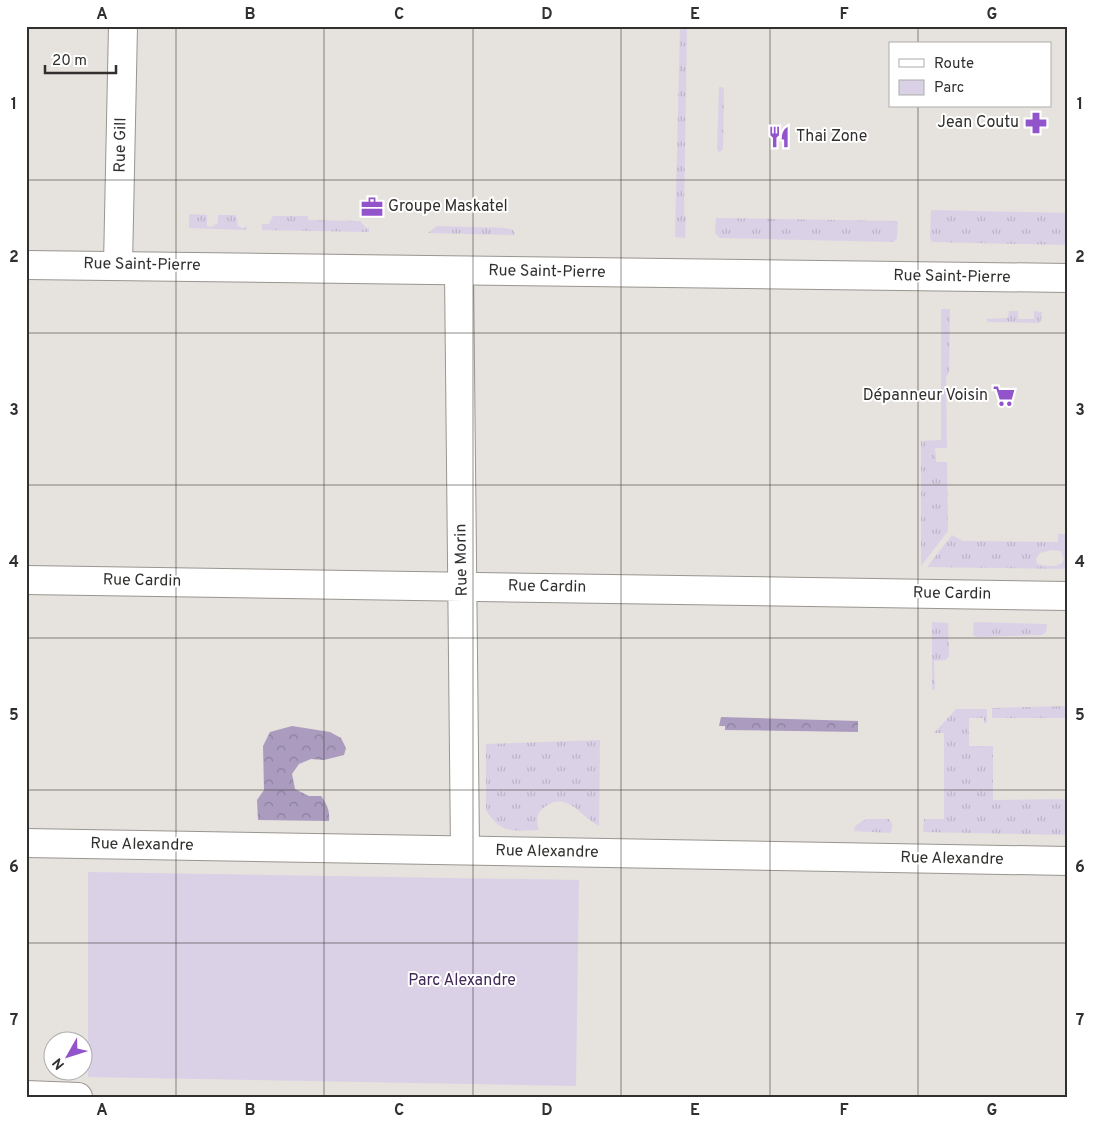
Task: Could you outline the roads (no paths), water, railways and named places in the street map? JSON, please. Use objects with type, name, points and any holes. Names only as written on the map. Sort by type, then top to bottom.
[{"type":"street","name":"Rue Gill","points":[[118,265],[123,26]]},
{"type":"street","name":"Rue Saint-Pierre","points":[[26,265],[1068,278]]},
{"type":"street","name":"Rue Morin","points":[[460,271],[465,850]]},
{"type":"street","name":"Rue Cardin","points":[[26,580],[1068,596]]},
{"type":"street","name":"Rue Alexandre","points":[[26,843],[1068,862]]},
{"type":"street","points":[[26,1096],[78,1097]]},
{"type":"place","name":"Jean Coutu","points":[[1036,123]]},
{"type":"place","name":"Thai Zone","points":[[779,137]]},
{"type":"place","name":"Groupe Maskatel","points":[[372,207]]},
{"type":"place","name":"Dépanneur Voisin","points":[[1004,396]]},
{"type":"park label","name":"Parc Alexandre","points":[[462,981]]}]
